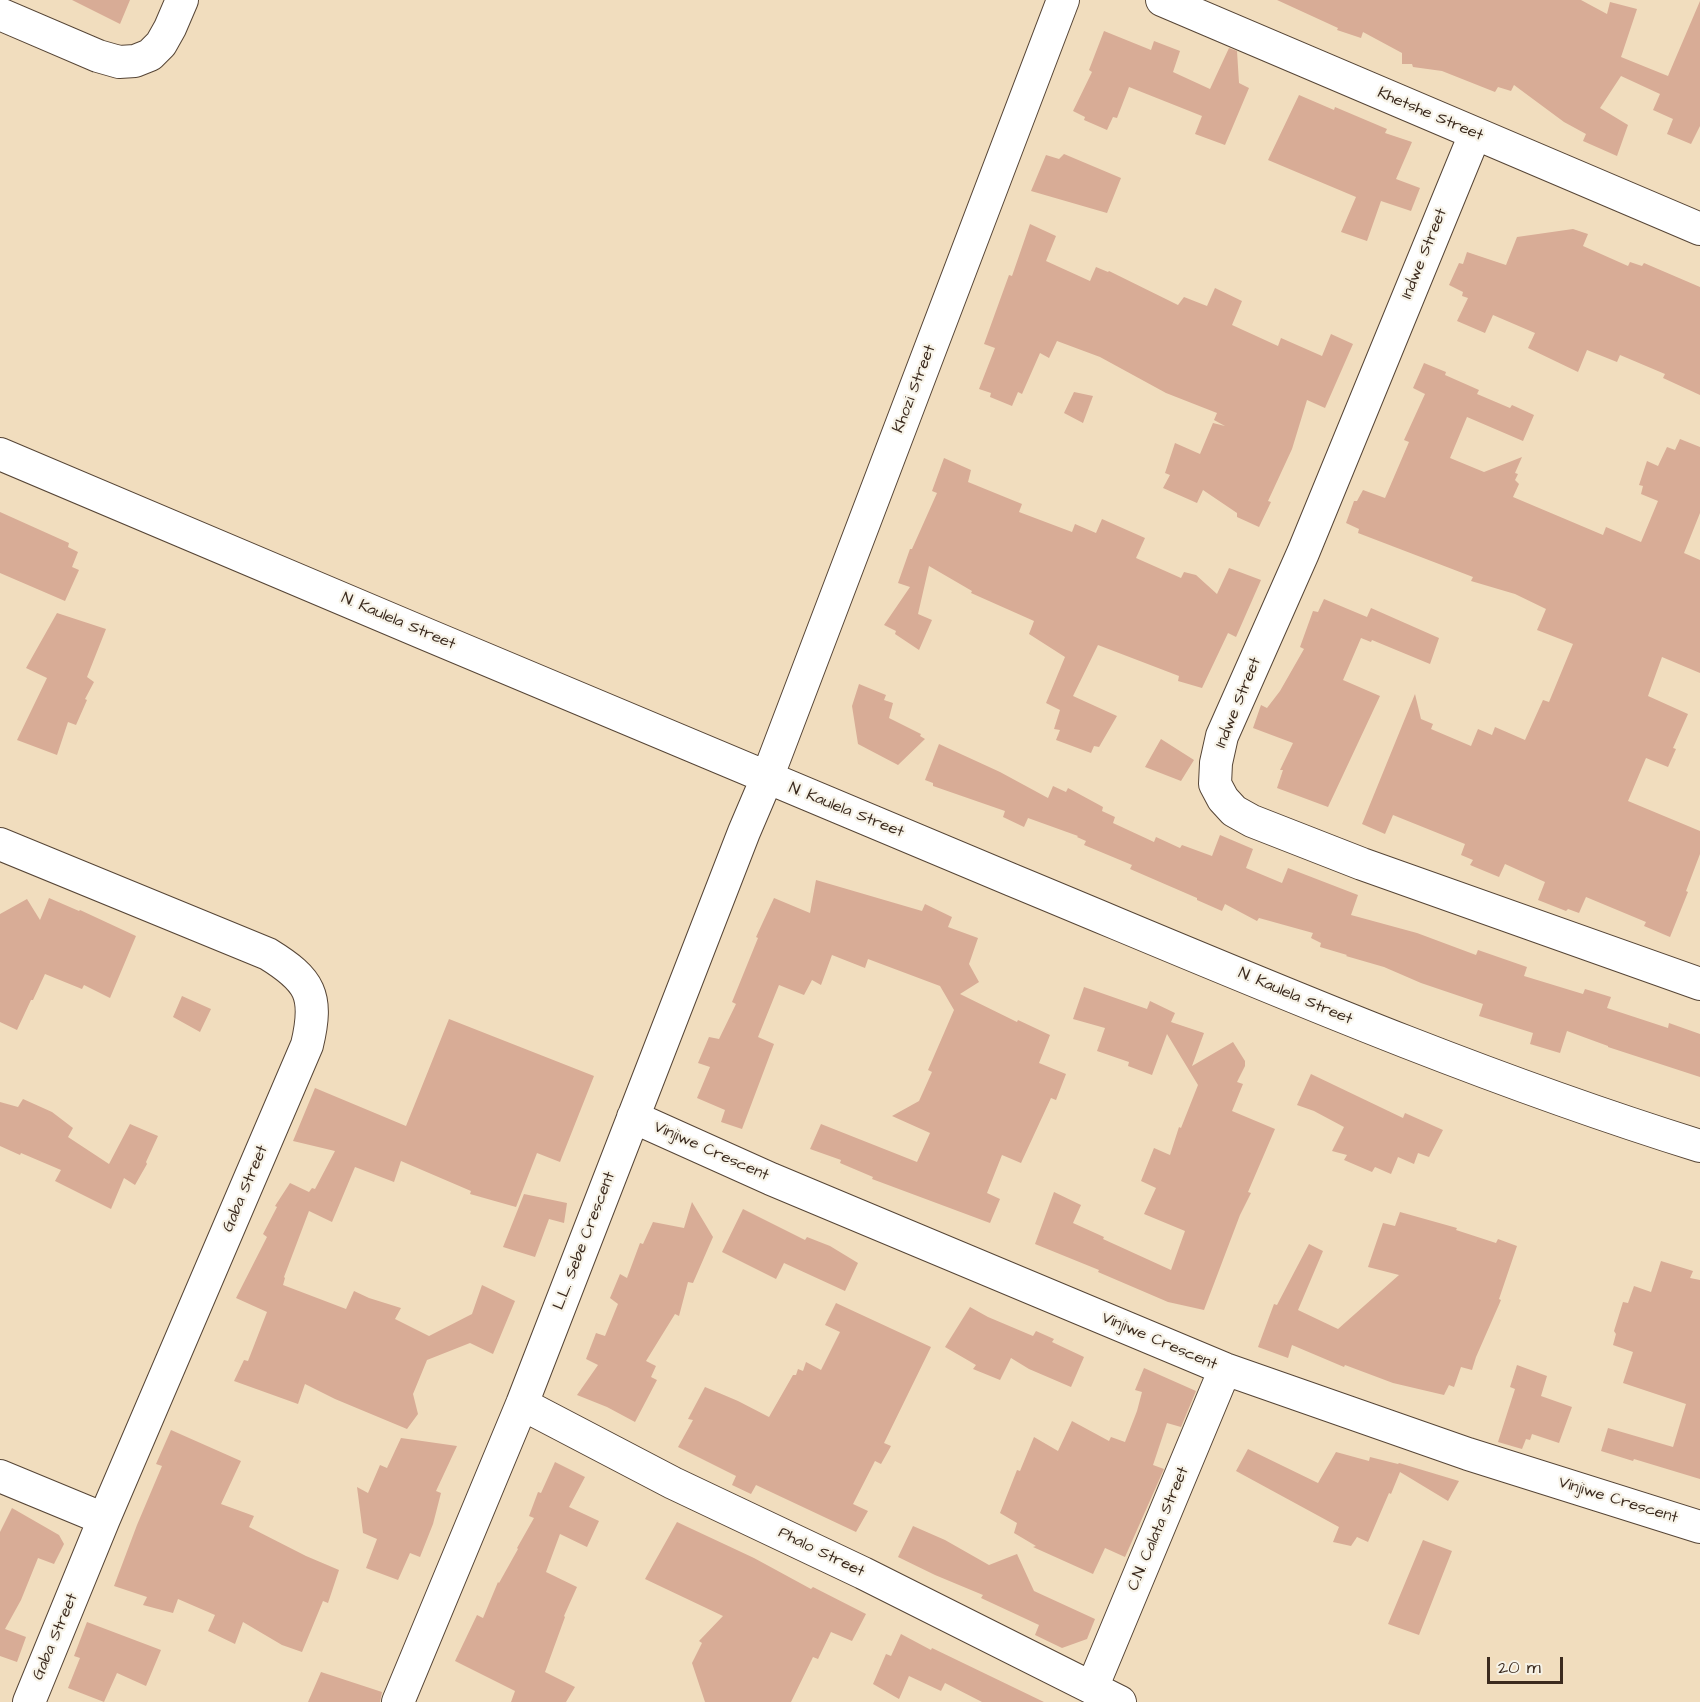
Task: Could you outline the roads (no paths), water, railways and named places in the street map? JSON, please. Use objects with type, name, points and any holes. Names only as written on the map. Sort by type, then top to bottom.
[{"type":"street","points":[[0,14],[99,56],[119,62],[135,61],[150,56],[161,44],[182,0]]},
{"type":"street","name":"Khozi Street","points":[[767,778],[1063,0]]},
{"type":"street","name":"Khetshe Street","points":[[1161,0],[1700,229]]},
{"type":"street","name":"Indwe Street","points":[[1475,134],[1303,553],[1222,736],[1216,763],[1215,784],[1223,799],[1234,811],[1252,821],[1373,868],[1700,984]]},
{"type":"street","name":"N. Kaulela Street","points":[[0,454],[767,778],[1381,1033],[1621,1121],[1700,1146]]},
{"type":"street","name":"L.L. Sebe Crescent","points":[[398,1702],[522,1404],[767,778]]},
{"type":"street","name":"Gaba Street","points":[[0,844],[268,954],[300,978],[308,991],[313,1009],[307,1045],[104,1520],[29,1702]]},
{"type":"street","name":"Vinjiwe Crescent","points":[[633,1118],[1225,1369],[1468,1454],[1700,1527]]},
{"type":"street","name":"C.N. Calata Street","points":[[1092,1688],[1225,1369]]},
{"type":"street","name":"Phalo Street","points":[[522,1404],[673,1483],[863,1573],[1120,1702]]},
{"type":"street","points":[[0,1476],[104,1520]]}]
